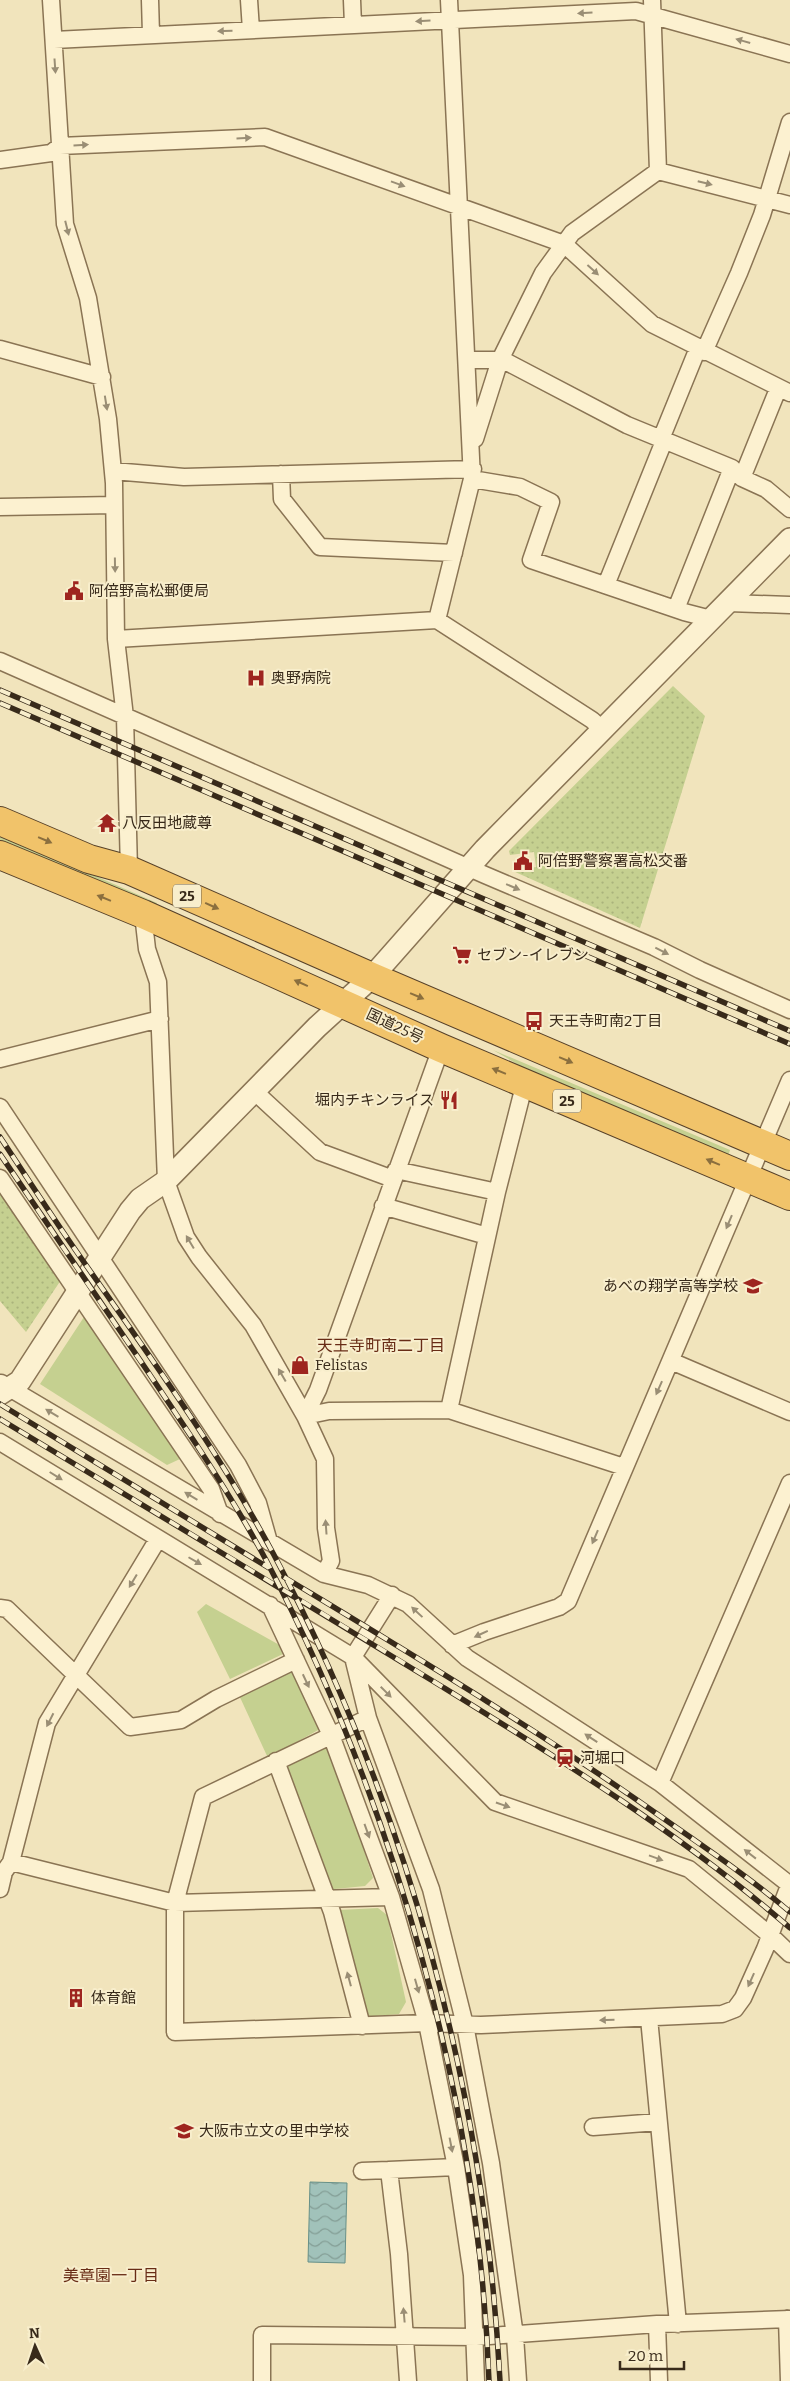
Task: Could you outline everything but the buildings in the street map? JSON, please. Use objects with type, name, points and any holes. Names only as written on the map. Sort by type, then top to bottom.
[{"type":"highway","name":"25","points":[[0,820],[89,859],[129,870],[372,977],[790,1156]]},
{"type":"highway","name":"国道25号","points":[[0,855],[143,914],[345,1003],[441,1048],[790,1196]]},
{"type":"street","points":[[51,0],[65,224],[88,298],[107,408],[113,471],[116,639],[124,717],[129,870]]},
{"type":"street","points":[[150,0],[151,34]]},
{"type":"street","points":[[249,0],[251,30]]},
{"type":"street","points":[[352,0],[353,25]]},
{"type":"street","points":[[437,620],[472,474],[468,360],[449,0]]},
{"type":"street","points":[[54,40],[636,10],[652,7],[790,54]]},
{"type":"street","points":[[652,7],[658,171]]},
{"type":"street","points":[[606,585],[662,440],[701,350],[739,273],[766,198],[790,122]]},
{"type":"street","points":[[0,160],[50,153],[60,146],[265,137],[564,244],[652,324],[784,391],[737,473],[676,609]]},
{"type":"street","points":[[658,171],[790,205]]},
{"type":"street","points":[[472,451],[500,360],[543,273],[572,234],[658,171]]},
{"type":"street","points":[[0,349],[102,376]]},
{"type":"street","points":[[468,360],[500,360],[578,401],[737,473],[766,489],[790,509]]},
{"type":"street","points":[[113,471],[184,477],[281,474],[472,474],[520,488],[551,502],[531,560],[711,619]]},
{"type":"street","points":[[281,474],[282,499],[320,548],[454,553]]},
{"type":"street","points":[[0,507],[114,505]]},
{"type":"street","points":[[4,1388],[20,1381],[135,1205],[166,1181],[317,1027],[372,977],[468,868],[790,540]]},
{"type":"street","points":[[728,603],[790,605]]},
{"type":"street","points":[[116,639],[437,620],[592,720],[603,730]]},
{"type":"street","points":[[0,661],[124,717],[142,722],[468,868],[654,947],[700,970],[790,1010]]},
{"type":"street","points":[[143,914],[147,949],[158,982],[166,1181],[186,1237],[199,1257],[253,1325],[305,1416],[326,1459],[326,1528],[330,1561],[324,1574]]},
{"type":"street","points":[[0,1059],[160,1019]]},
{"type":"street","points":[[305,1416],[318,1390],[394,1174],[441,1048]]},
{"type":"street","points":[[452,1645],[484,1632],[559,1607],[568,1601],[624,1467],[672,1361],[790,1080]]},
{"type":"street","points":[[449,1410],[497,1192],[525,1082]]},
{"type":"street","points":[[254,1092],[320,1152],[394,1174],[497,1192]]},
{"type":"street","points":[[0,1106],[238,1465],[258,1503],[269,1542]]},
{"type":"street","points":[[0,1178],[211,1489],[220,1514]]},
{"type":"street","points":[[383,1206],[488,1236]]},
{"type":"street","points":[[672,1361],[790,1412]]},
{"type":"street","points":[[4,1388],[324,1574],[368,1585],[408,1604],[468,1658],[660,1784],[790,1884],[743,1998],[735,2009],[722,2014],[649,2018],[465,2025],[427,2023],[176,2032],[175,1903],[204,1797],[368,1718]]},
{"type":"street","points":[[305,1416],[329,1412],[449,1410],[624,1467]]},
{"type":"street","points":[[0,1442],[353,1656],[374,1681],[495,1802],[688,1870],[770,1935],[790,1954]]},
{"type":"street","points":[[660,1784],[790,1483]]},
{"type":"street","points":[[0,1889],[4,1872],[11,1862],[48,1723],[158,1539]]},
{"type":"street","points":[[392,1595],[353,1656],[368,1718],[430,1889],[465,2025],[491,2163],[515,2336],[518,2381]]},
{"type":"street","points":[[270,1605],[331,1735],[391,1897],[427,2023],[456,2167],[472,2275],[476,2337],[476,2381]]},
{"type":"street","points":[[0,1608],[7,1609],[130,1727],[181,1720],[216,1698],[296,1660]]},
{"type":"street","points":[[276,1762],[332,1912],[362,2026]]},
{"type":"street","points":[[11,1862],[175,1903],[391,1897]]},
{"type":"street","points":[[649,2018],[678,2324]]},
{"type":"street","points":[[593,2127],[658,2122]]},
{"type":"street","points":[[362,2171],[456,2167]]},
{"type":"street","points":[[389,2170],[406,2336],[408,2381]]},
{"type":"street","points":[[262,2381],[262,2335],[515,2336],[657,2324],[788,2319],[789,2381]]},
{"type":"street","points":[[657,2324],[659,2381]]},
{"type":"green space","points":[[673,686],[705,716],[640,928],[513,871],[536,867],[534,852],[510,855],[509,851]]},
{"type":"green space","points":[[0,834],[157,903],[155,908],[0,842]]},
{"type":"green space","points":[[493,1050],[730,1150],[728,1156],[531,1072]]},
{"type":"green space","points":[[0,1189],[61,1280],[26,1332],[0,1301]]},
{"type":"green space","points":[[84,1317],[180,1459],[167,1465],[40,1384]]},
{"type":"green space","points":[[206,1604],[283,1647],[283,1654],[230,1679],[197,1612]]},
{"type":"green space","points":[[293,1667],[320,1729],[268,1758],[238,1693]]},
{"type":"green space","points":[[324,1744],[330,1747],[373,1878],[365,1886],[325,1890],[285,1768]]},
{"type":"green space","points":[[378,1908],[387,1915],[406,2002],[399,2014],[365,2017],[339,1910]]},
{"type":"water","points":[[310,2182],[347,2183],[345,2263],[308,2262]]},
{"type":"railway","points":[[0,690],[790,1031]]},
{"type":"railway","points":[[0,703],[790,1044]]},
{"type":"railway","points":[[0,1137],[63,1232],[178,1397],[252,1515],[322,1651],[364,1751],[400,1852],[432,1956],[457,2061],[477,2167],[491,2274],[500,2381]]},
{"type":"railway","points":[[0,1154],[176,1414],[238,1510],[266,1560],[312,1654],[354,1753],[391,1855],[422,1959],[448,2065],[468,2171],[482,2277],[489,2381]]},
{"type":"railway","points":[[0,1404],[269,1568]]},
{"type":"railway","points":[[0,1419],[386,1652],[576,1771],[707,1861],[790,1928]]},
{"type":"railway","points":[[284,1577],[568,1753],[726,1862],[790,1912]]},
{"type":"place","name":"阿倍野高松郵便局","points":[[74,591]]},
{"type":"place","name":"奥野病院","points":[[256,678]]},
{"type":"place","name":"八反田地蔵尊","points":[[107,823]]},
{"type":"place","name":"阿倍野警察署高松交番","points":[[523,861]]},
{"type":"place","name":"セブン-イレブン","points":[[462,955]]},
{"type":"place","name":"天王寺町南2丁目","points":[[534,1021]]},
{"type":"place","name":"堀内チキンライス","points":[[449,1100]]},
{"type":"place","name":"あべの翔学高等学校","points":[[753,1286]]},
{"type":"place","name":"Felistas","points":[[300,1365]]},
{"type":"place","name":"河堀口","points":[[565,1758]]},
{"type":"place","name":"体育館","points":[[76,1998]]},
{"type":"place","name":"大阪市立文の里中学校","points":[[184,2131]]},
{"type":"district","name":"天王寺町南二丁目","points":[[381,1345]]},
{"type":"district","name":"美章園一丁目","points":[[111,2275]]}]
